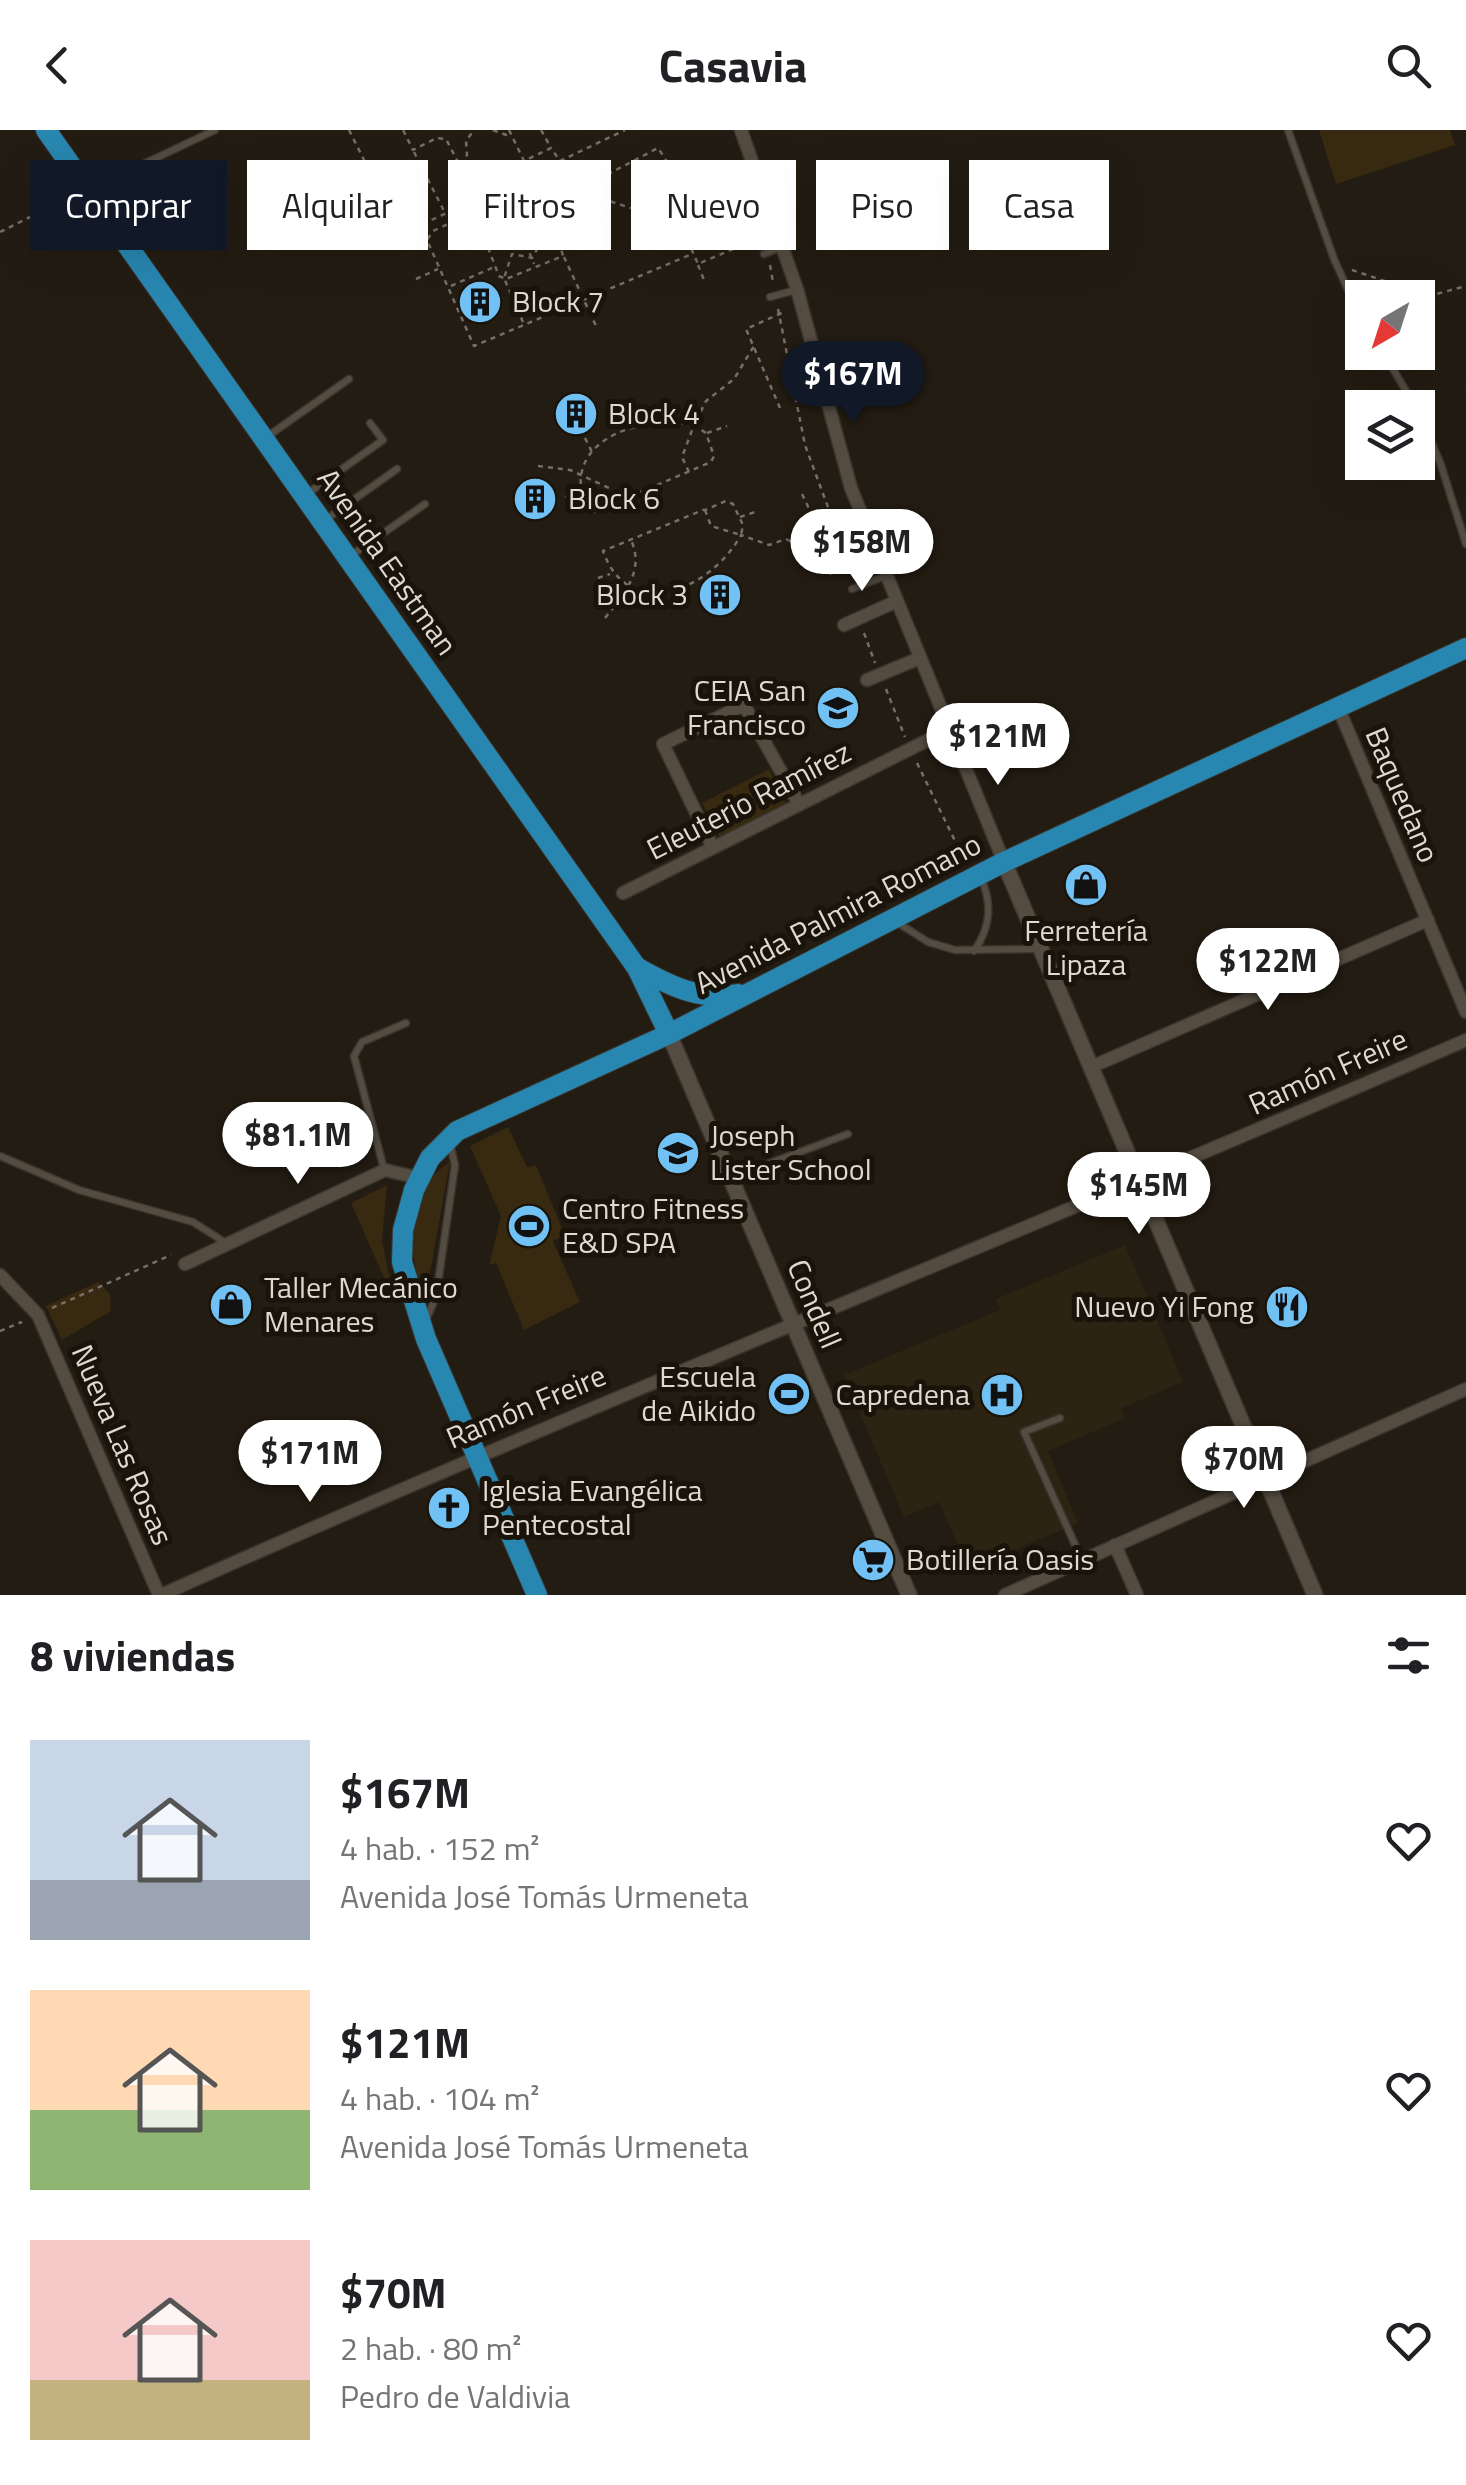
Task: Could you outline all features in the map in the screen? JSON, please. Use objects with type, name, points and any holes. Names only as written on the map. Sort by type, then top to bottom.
[{"type":"main road","name":"Avenida Eastman","points":[[46,130],[637,968],[670,1034]]},
{"type":"main road","name":"Avenida Palmira Romano","points":[[446,1139],[670,1034],[1004,862],[1466,648]]},
{"type":"main road","points":[[637,968],[698,994],[729,996],[759,988]]},
{"type":"main road","points":[[446,1139],[419,1178],[406,1214],[402,1246],[422,1328],[537,1595]]},
{"type":"street","points":[[741,130],[752,160]]},
{"type":"street","points":[[784,250],[834,438],[886,575],[1315,1595]]},
{"type":"street","points":[[844,625],[897,602]]},
{"type":"street","points":[[867,680],[920,658]]},
{"type":"street","points":[[712,846],[663,744],[744,705],[799,804]]},
{"type":"street","name":"Baquedano","points":[[1338,707],[1466,1012]]},
{"type":"street","name":"Eleuterio Ramírez","points":[[623,893],[952,728]]},
{"type":"street","points":[[1091,1067],[1428,920]]},
{"type":"street","name":"Condell","points":[[670,1034],[909,1595]]},
{"type":"street","name":"Ramón Freire","points":[[160,1595],[476,1454],[1140,1182],[1466,1040]]},
{"type":"street","points":[[186,1264],[385,1170],[419,1178]]},
{"type":"street","points":[[0,1276],[38,1315]]},
{"type":"street","name":"Nueva Las Rosas","points":[[38,1315],[160,1595]]},
{"type":"street","points":[[1005,1595],[1032,1590],[1115,1545],[1466,1389]]},
{"type":"street","points":[[1115,1545],[1137,1595]]},
{"type":"lane","points":[[152,160],[215,130]]},
{"type":"lane","points":[[1288,130],[1345,284]]},
{"type":"lane","points":[[765,253],[773,250]]},
{"type":"lane","points":[[773,296],[797,290]]},
{"type":"lane","points":[[264,439],[350,379]]},
{"type":"lane","points":[[304,496],[383,440],[370,424]]},
{"type":"lane","points":[[1435,451],[1466,544]]},
{"type":"lane","points":[[322,522],[397,469]]},
{"type":"lane","points":[[348,558],[425,504]]},
{"type":"lane","points":[[855,588],[886,575]]},
{"type":"lane","points":[[974,951],[985,932],[989,911],[979,875]]},
{"type":"lane","points":[[894,919],[928,942],[974,951],[1020,946],[1042,950]]},
{"type":"lane","points":[[385,1170],[354,1056],[362,1042],[406,1023]]},
{"type":"lane","points":[[731,1178],[848,1134]]},
{"type":"lane","points":[[422,1328],[436,1297],[455,1166],[446,1139]]},
{"type":"lane","points":[[0,1156],[79,1190],[193,1222],[227,1244]]},
{"type":"lane","points":[[1060,1418],[1024,1432],[1082,1561]]},
{"type":"path","points":[[349,130],[401,234],[448,213]]},
{"type":"path","points":[[403,130],[445,214]]},
{"type":"path","points":[[464,160],[466,141],[474,130]]},
{"type":"path","points":[[492,130],[500,136],[510,132],[524,160]]},
{"type":"path","points":[[542,130],[560,160],[625,130]]},
{"type":"path","points":[[413,150],[437,138],[446,139],[457,160]]},
{"type":"path","points":[[526,160],[551,148]]},
{"type":"path","points":[[633,160],[658,148],[666,160]]},
{"type":"path","points":[[512,208],[522,208],[534,217],[533,234],[525,242],[510,241],[501,230],[504,215],[512,208]]},
{"type":"path","points":[[0,232],[30,217]]},
{"type":"path","points":[[448,226],[428,236],[474,346],[693,254]]},
{"type":"path","points":[[489,250],[524,324]]},
{"type":"path","points":[[528,250],[535,265]]},
{"type":"path","points":[[532,258],[537,250]]},
{"type":"path","points":[[561,250],[596,326]]},
{"type":"path","points":[[691,250],[704,280]]},
{"type":"path","points":[[698,264],[730,250]]},
{"type":"path","points":[[765,250],[805,445],[855,588]]},
{"type":"path","points":[[504,278],[512,254],[532,258]]},
{"type":"path","points":[[504,278],[563,256]]},
{"type":"path","points":[[1334,259],[1363,277],[1428,296],[1466,286]]},
{"type":"path","points":[[448,287],[495,266]]},
{"type":"path","points":[[416,279],[440,268]]},
{"type":"path","points":[[780,408],[746,329],[801,305]]},
{"type":"path","points":[[689,472],[682,457],[706,401],[734,379],[754,346]]},
{"type":"path","points":[[622,414],[628,428]]},
{"type":"path","points":[[648,421],[694,425],[706,434],[714,459],[589,514],[578,492],[580,474],[592,453],[628,428],[648,421]]},
{"type":"path","points":[[706,434],[727,426]]},
{"type":"path","points":[[586,438],[592,453]]},
{"type":"path","points":[[538,466],[580,474],[610,488],[616,502]]},
{"type":"path","points":[[565,497],[578,492]]},
{"type":"path","points":[[802,494],[821,534],[827,575],[878,554]]},
{"type":"path","points":[[730,502],[739,517],[741,535],[714,575],[682,588],[649,592],[630,587],[612,574],[604,551],[705,510],[730,502]]},
{"type":"path","points":[[705,510],[711,526],[769,545],[786,539],[822,558]]},
{"type":"path","points":[[739,517],[754,512]]},
{"type":"path","points":[[605,618],[630,587],[637,555],[630,540]]},
{"type":"path","points":[[769,545],[772,551]]},
{"type":"path","points":[[598,578],[612,574]]},
{"type":"path","points":[[649,592],[652,602]]},
{"type":"path","points":[[0,1331],[169,1254],[186,1264]]},
{"type":"shaded area","points":[[1319,130],[1450,130],[1455,145],[1336,184]]},
{"type":"shaded area","points":[[769,769],[787,805],[720,838],[702,803]]},
{"type":"shaded area","name":"Centro Fitness E&D SPA","points":[[508,1127],[527,1167],[536,1165],[565,1236],[553,1241],[580,1302],[524,1330],[496,1263],[489,1265],[501,1216],[470,1146]]},
{"type":"shaded area","points":[[450,1162],[424,1306],[413,1248],[415,1209],[433,1176]]},
{"type":"shaded area","points":[[387,1185],[382,1240],[394,1300],[351,1203]]},
{"type":"shaded area","name":"Capredena","points":[[1125,1245],[1183,1382],[1121,1408],[1125,1418],[1048,1451],[1078,1523],[968,1569],[939,1502],[904,1517],[844,1375],[1000,1310],[996,1299]]},
{"type":"shaded area","points":[[98,1282],[110,1294],[111,1311],[62,1340],[46,1306]]},
{"type":"place","name":"Block 7","points":[[480,302]]},
{"type":"place","name":"Block 4","points":[[576,414]]},
{"type":"place","name":"Block 6","points":[[535,499]]},
{"type":"place","name":"Block 3","points":[[720,595]]},
{"type":"place","name":"CEIA San Francisco","points":[[838,708]]},
{"type":"place","name":"Ferretería Lipaza","points":[[1086,885]]},
{"type":"place","name":"Joseph Lister School","points":[[678,1153]]},
{"type":"place","name":"Centro Fitness E&D SPA","points":[[529,1226]]},
{"type":"place","name":"Taller Mecánico Menares","points":[[231,1305]]},
{"type":"place","name":"Nuevo Yi Fong","points":[[1287,1307]]},
{"type":"place","name":"Escuela de Aikido","points":[[789,1394]]},
{"type":"place","name":"Capredena","points":[[1002,1395]]},
{"type":"place","name":"Iglesia Evangélica Pentecostal","points":[[449,1508]]},
{"type":"place","name":"Botillería Oasis","points":[[873,1560]]}]
